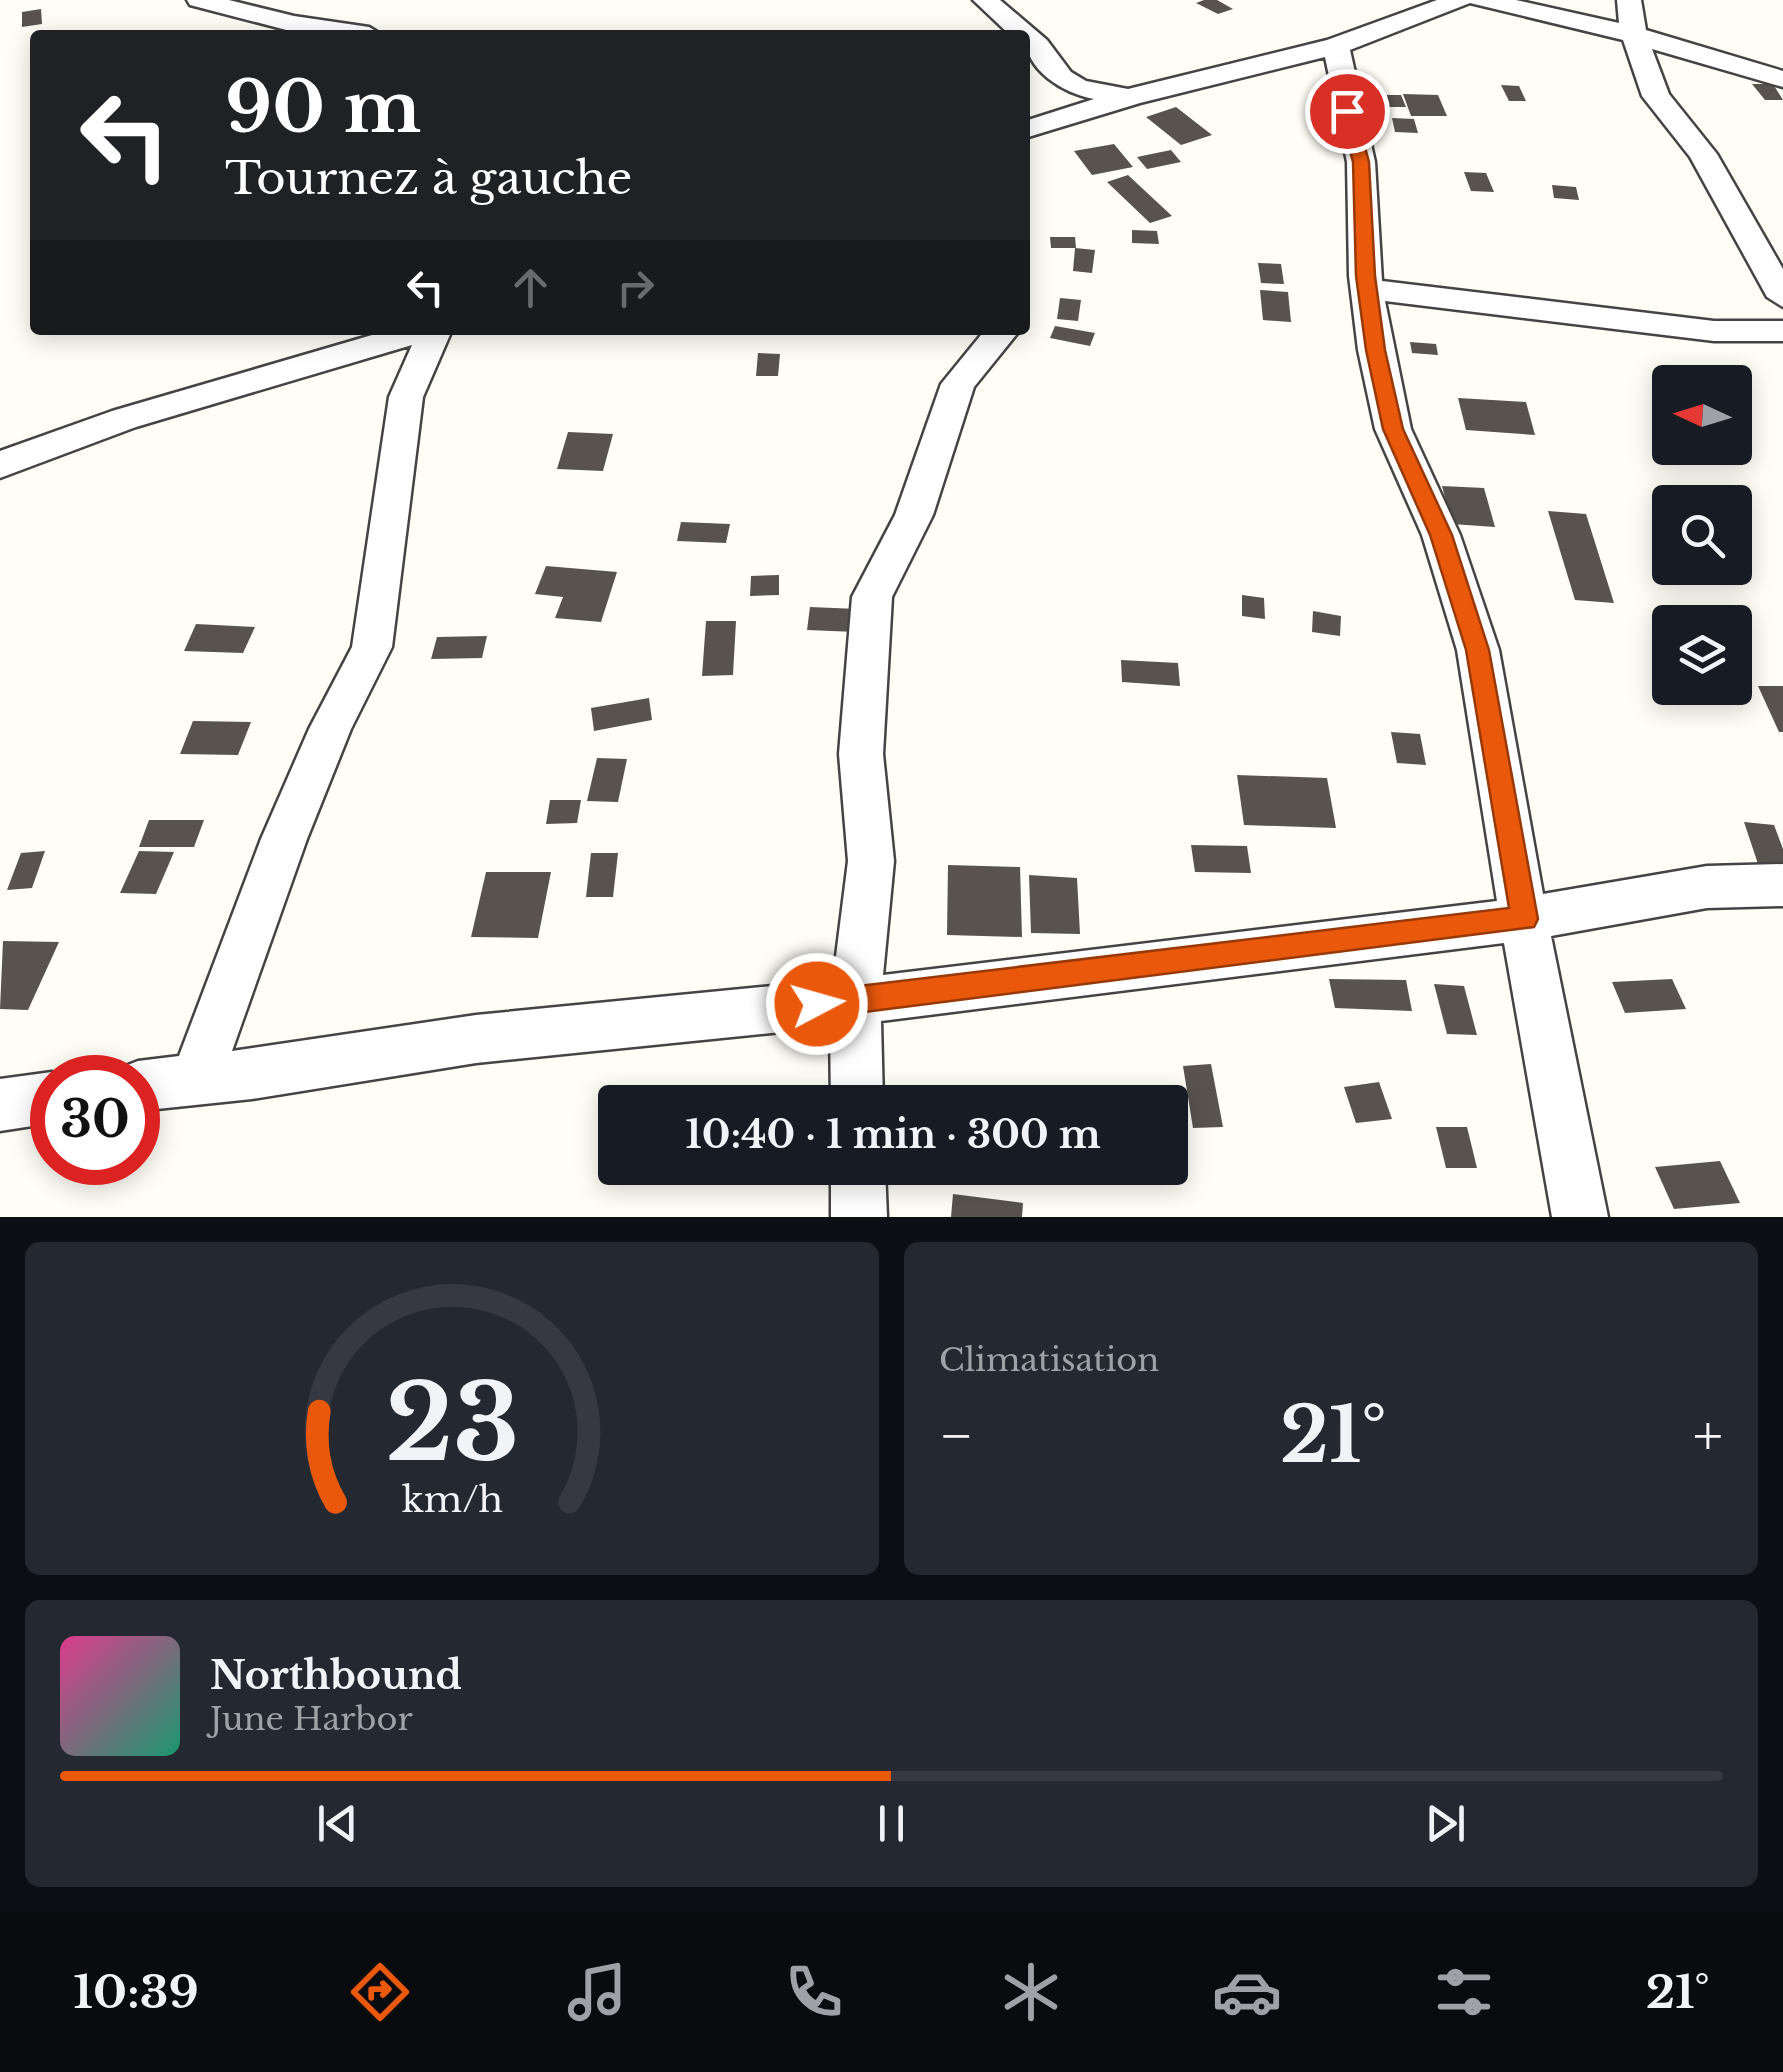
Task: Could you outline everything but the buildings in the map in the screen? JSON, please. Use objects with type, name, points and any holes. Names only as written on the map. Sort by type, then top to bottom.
[{"type":"street","points":[[200,0],[294,24],[335,30]]},
{"type":"street","points":[[985,0],[1020,30]]},
{"type":"street","points":[[1030,128],[1130,97],[1336,46],[1460,0]]},
{"type":"street","points":[[1482,0],[1634,35],[1783,78]]},
{"type":"street","points":[[1629,0],[1634,35],[1656,96],[1703,154],[1783,297]]},
{"type":"street","points":[[1030,39],[1061,78],[1095,93],[1130,97]]},
{"type":"street","points":[[1336,46],[1361,162],[1367,290],[1393,429],[1441,535],[1478,650],[1580,1217]]},
{"type":"street","points":[[1367,290],[1475,299],[1714,331],[1783,330]]},
{"type":"street","points":[[0,465],[124,418],[409,335]]},
{"type":"street","points":[[197,1078],[284,840],[330,730],[372,647],[406,397],[433,335]]},
{"type":"street","points":[[856,1085],[854,1000],[871,861],[870,814],[860,754],[872,598],[914,515],[958,384],[999,335]]},
{"type":"street","points":[[160,1083],[252,1074],[476,1039],[854,1000],[1524,919],[1690,890],[1783,884]]},
{"type":"street","points":[[0,1105],[30,1101]]},
{"type":"street","points":[[859,1185],[860,1217]]},
{"type":"route","points":[[817,1004],[1524,919],[1478,650],[1441,535],[1393,429],[1375,350],[1366,276],[1361,162],[1347,111]]}]
